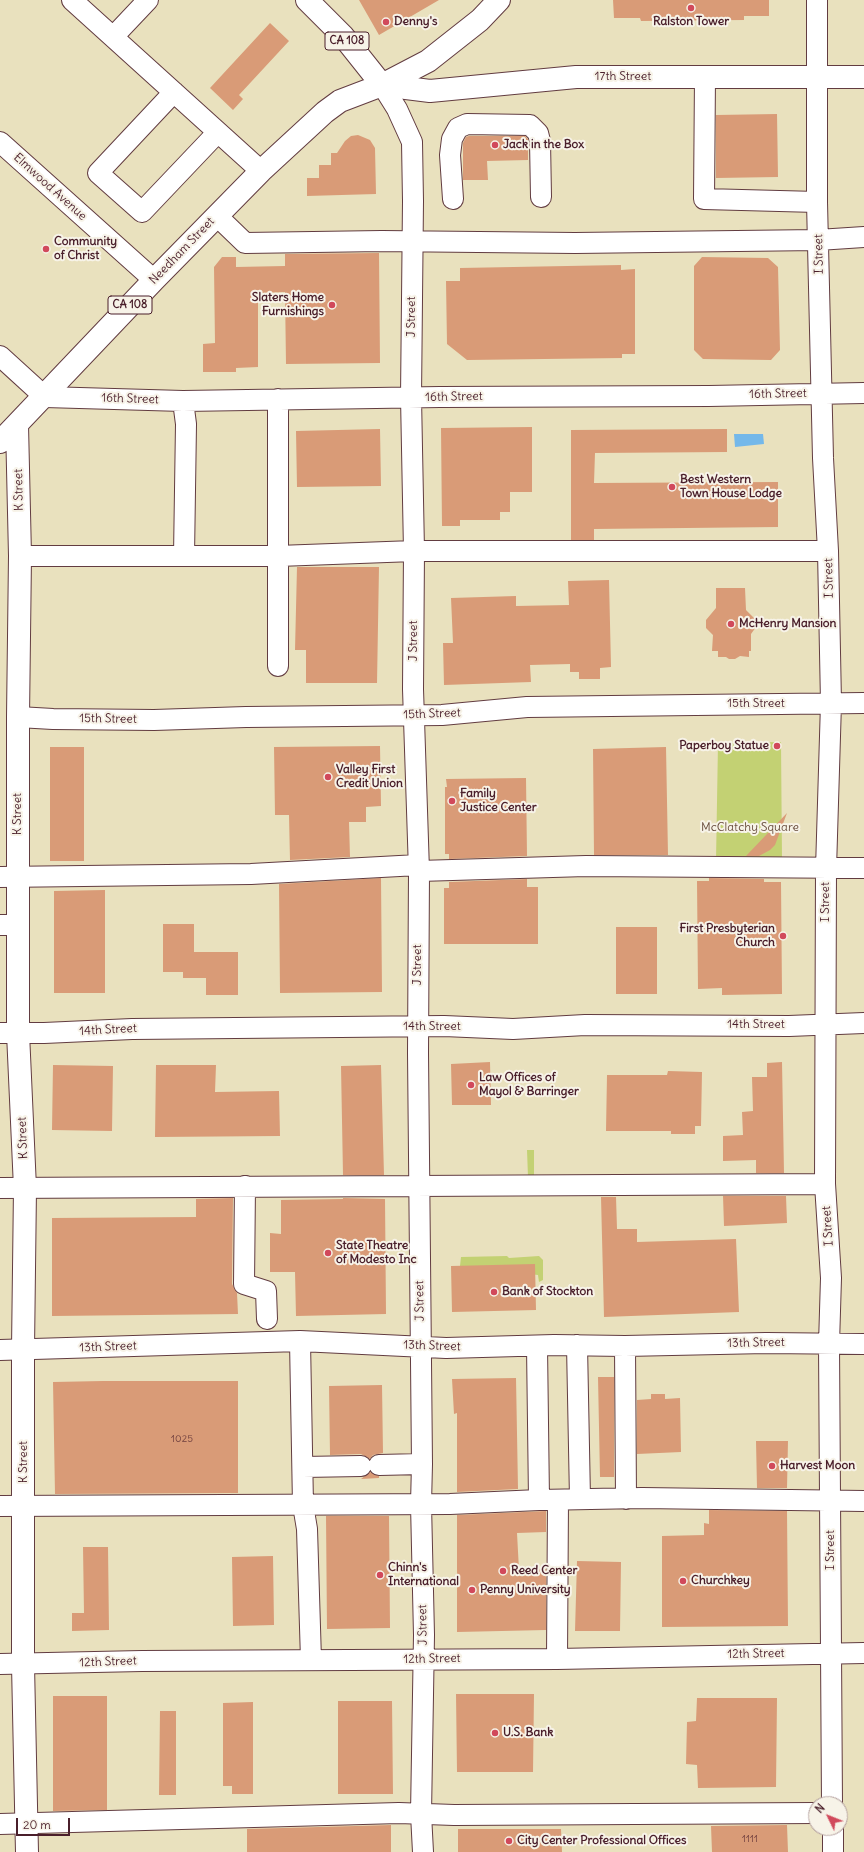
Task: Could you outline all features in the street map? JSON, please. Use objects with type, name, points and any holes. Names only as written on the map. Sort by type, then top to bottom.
[{"type":"main road","name":"CA 108","points":[[307,0],[343,36],[382,85]]},
{"type":"main road","name":"Needham Street","points":[[0,442],[45,397],[154,280],[261,170],[325,112],[340,101],[382,85],[428,61],[480,20],[499,0]]},
{"type":"main road","name":"17th Street","points":[[382,85],[430,91],[576,77],[864,77]]},
{"type":"main road","name":"K Street","points":[[17,425],[20,556],[9,716],[9,1033],[25,1188],[23,1349],[23,1665],[27,1852]]},
{"type":"street","points":[[72,0],[261,170]]},
{"type":"street","points":[[113,36],[148,0]]},
{"type":"street","name":"I Street","points":[[817,0],[817,202],[823,458],[828,551],[831,703],[826,869],[825,1184],[831,1278],[829,1344],[832,1796]]},
{"type":"street","points":[[706,77],[704,198],[817,202]]},
{"type":"street","name":"J Street","points":[[382,85],[397,109],[412,142],[411,398],[414,551],[414,715],[419,868],[418,1026],[422,1464],[423,1852]]},
{"type":"street","points":[[174,92],[98,173],[142,212],[218,132]]},
{"type":"street","points":[[453,199],[450,155],[452,139],[458,128],[467,124],[530,125],[538,132],[540,141],[541,197]]},
{"type":"street","name":"Elmwood Avenue","points":[[0,142],[154,280]]},
{"type":"street","points":[[217,216],[245,243],[575,243],[818,240],[864,237]]},
{"type":"street","points":[[0,356],[45,397]]},
{"type":"street","name":"16th Street","points":[[45,397],[183,401],[864,393]]},
{"type":"street","points":[[278,399],[278,666]]},
{"type":"street","points":[[183,401],[186,424],[184,556]]},
{"type":"street","points":[[20,556],[278,556],[414,551],[828,551]]},
{"type":"street","name":"15th Street","points":[[9,716],[52,719],[154,720],[246,717],[442,715],[527,706],[864,703]]},
{"type":"street","points":[[9,877],[251,874],[419,868],[586,866],[826,869],[864,868]]},
{"type":"street","name":"14th Street","points":[[9,1033],[132,1028],[418,1026],[513,1028],[593,1025],[825,1025],[864,1023]]},
{"type":"street","points":[[0,1188],[825,1184]]},
{"type":"street","points":[[245,1186],[244,1284],[266,1291],[267,1319]]},
{"type":"street","points":[[300,1341],[303,1505],[307,1529],[312,1660]]},
{"type":"street","name":"13th Street","points":[[0,1350],[300,1341],[446,1348],[578,1345],[625,1346],[766,1342],[864,1344]]},
{"type":"street","points":[[578,1345],[580,1499]]},
{"type":"street","points":[[537,1346],[557,1659]]},
{"type":"street","points":[[625,1346],[626,1499]]},
{"type":"street","points":[[303,1467],[422,1464]]},
{"type":"street","points":[[0,1506],[421,1504],[580,1499],[831,1502],[864,1501]]},
{"type":"street","name":"12th Street","points":[[0,1664],[23,1665],[142,1661],[557,1659],[864,1653]]},
{"type":"street","points":[[0,1824],[422,1814],[808,1813]]},
{"type":"street","points":[[832,1836],[833,1852]]},
{"type":"green space","name":"McClatchy Square","points":[[781,742],[782,860],[716,861],[718,743]]},
{"type":"green space","points":[[527,1150],[534,1150],[534,1177],[528,1177]]},
{"type":"green space","points":[[507,1256],[509,1258],[539,1256],[543,1260],[543,1280],[539,1282],[538,1275],[460,1266],[461,1257]]},
{"type":"water","points":[[734,434],[763,434],[764,444],[735,447]]},
{"type":"building","name":"Denny's","points":[[359,0],[439,0],[379,35]]},
{"type":"building","name":"Ralston Tower","points":[[613,0],[769,0],[769,16],[744,16],[744,20],[641,21],[640,18],[614,18]]},
{"type":"building","points":[[270,23],[289,41],[239,95],[243,99],[233,110],[210,88]]},
{"type":"building","points":[[777,114],[778,177],[716,178],[716,115]]},
{"type":"building","points":[[358,135],[370,140],[375,148],[376,194],[307,196],[307,178],[319,178],[319,165],[331,165],[331,153],[337,153],[345,141],[351,136]]},
{"type":"building","name":"Jack in the Box","points":[[525,136],[528,139],[528,160],[487,161],[488,180],[463,180],[463,143],[466,137]]},
{"type":"building","name":"Slaters Home Furnishings","points":[[379,253],[380,363],[286,364],[285,292],[258,293],[258,367],[236,368],[236,372],[203,372],[203,344],[215,343],[214,267],[222,257],[236,257],[236,267],[285,266],[285,254]]},
{"type":"building","points":[[702,257],[768,258],[778,267],[780,350],[771,360],[703,359],[694,350],[694,266]]},
{"type":"building","points":[[621,265],[621,270],[635,269],[635,354],[622,354],[622,358],[467,360],[447,344],[446,281],[460,281],[460,268]]},
{"type":"building","points":[[532,427],[532,492],[510,492],[510,512],[500,512],[500,520],[460,520],[460,526],[442,526],[441,428]]},
{"type":"building","points":[[380,429],[381,486],[297,487],[296,431]]},
{"type":"building","points":[[727,429],[727,452],[595,453],[594,483],[778,482],[778,527],[594,529],[594,540],[571,540],[571,430]]},
{"type":"building","points":[[297,567],[379,567],[377,683],[306,683],[306,650],[295,650]]},
{"type":"building","points":[[609,580],[611,667],[600,668],[600,679],[579,679],[579,672],[570,672],[570,664],[530,665],[531,682],[444,685],[443,643],[453,643],[451,598],[516,596],[516,606],[569,605],[568,581]]},
{"type":"building","name":"McHenry Mansion","points":[[716,588],[745,588],[746,610],[757,621],[756,627],[751,634],[751,651],[749,651],[749,657],[740,656],[735,659],[729,659],[726,657],[718,657],[718,651],[712,651],[713,635],[706,628],[706,620],[716,608]]},
{"type":"building","name":"Valley First Credit Union","points":[[380,746],[381,806],[366,807],[366,822],[349,822],[350,857],[290,860],[289,815],[275,815],[274,747]]},
{"type":"building","points":[[50,747],[84,747],[84,861],[50,861]]},
{"type":"building","points":[[666,747],[668,855],[594,855],[593,749]]},
{"type":"building","points":[[526,778],[527,856],[449,859],[449,854],[445,854],[446,779]]},
{"type":"building","points":[[787,813],[775,845],[770,850],[759,856],[746,856]]},
{"type":"building","points":[[381,878],[382,992],[280,993],[279,884]]},
{"type":"building","points":[[709,878],[764,879],[764,882],[781,882],[782,994],[722,995],[722,988],[698,989],[697,881],[709,881]]},
{"type":"building","points":[[527,879],[527,887],[538,887],[538,944],[444,944],[444,888],[449,888],[449,882]]},
{"type":"building","points":[[105,890],[105,993],[54,993],[54,891]]},
{"type":"building","points":[[163,924],[194,924],[194,952],[238,952],[238,995],[206,995],[206,978],[183,978],[183,972],[163,972]]},
{"type":"building","points":[[616,927],[657,927],[657,994],[616,994]]},
{"type":"building","name":"Law Offices of Mayol & Barringer","points":[[490,1062],[491,1105],[452,1105],[451,1064]]},
{"type":"building","points":[[782,1062],[784,1173],[756,1173],[756,1160],[723,1161],[723,1136],[743,1135],[742,1112],[753,1111],[752,1077],[767,1077],[767,1063]]},
{"type":"building","points":[[53,1065],[113,1066],[112,1131],[52,1130]]},
{"type":"building","points":[[156,1065],[216,1065],[215,1092],[279,1091],[280,1136],[155,1137]]},
{"type":"building","points":[[381,1065],[384,1175],[343,1175],[341,1066]]},
{"type":"building","points":[[668,1071],[702,1072],[701,1126],[695,1126],[695,1134],[671,1134],[671,1131],[606,1131],[607,1075],[667,1075]]},
{"type":"building","points":[[723,1196],[786,1196],[787,1223],[724,1226]]},
{"type":"building","points":[[601,1197],[616,1197],[617,1229],[637,1229],[637,1242],[736,1239],[739,1312],[604,1317]]},
{"type":"building","points":[[233,1198],[232,1284],[237,1293],[238,1314],[52,1316],[52,1218],[196,1217],[196,1199]]},
{"type":"building","points":[[343,1198],[385,1199],[386,1314],[296,1316],[295,1272],[270,1272],[270,1233],[281,1234],[281,1200]]},
{"type":"building","name":"Bank of Stockton","points":[[535,1264],[536,1310],[452,1312],[451,1266]]},
{"type":"building","points":[[598,1377],[614,1377],[614,1477],[600,1477]]},
{"type":"building","points":[[516,1378],[518,1489],[457,1492],[457,1413],[454,1414],[452,1379]]},
{"type":"building","points":[[238,1381],[238,1493],[55,1494],[53,1382]]},
{"type":"building","points":[[382,1385],[383,1453],[373,1455],[370,1459],[361,1454],[330,1455],[329,1386]]},
{"type":"building","points":[[651,1394],[665,1394],[665,1399],[680,1398],[681,1452],[637,1454],[637,1400],[651,1399]]},
{"type":"building","name":"Harvest Moon","points":[[756,1441],[788,1441],[787,1488],[757,1488]]},
{"type":"building","points":[[370,1472],[379,1476],[379,1478],[361,1479]]},
{"type":"building","points":[[709,1510],[787,1511],[788,1626],[662,1627],[662,1536],[704,1535],[704,1523],[709,1524]]},
{"type":"building","name":"Reed Center","points":[[546,1511],[546,1532],[517,1533],[519,1570],[546,1569],[546,1630],[457,1632],[457,1515]]},
{"type":"building","points":[[326,1516],[389,1516],[390,1628],[327,1629]]},
{"type":"building","points":[[83,1547],[108,1547],[109,1630],[72,1631],[72,1613],[84,1613]]},
{"type":"building","points":[[273,1556],[274,1625],[233,1626],[232,1557]]},
{"type":"building","points":[[577,1561],[621,1562],[620,1631],[575,1631]]},
{"type":"building","name":"U.S. Bank","points":[[456,1694],[534,1694],[533,1772],[457,1772]]},
{"type":"building","points":[[53,1696],[107,1696],[107,1810],[53,1811]]},
{"type":"building","points":[[697,1698],[777,1698],[776,1787],[698,1788],[697,1765],[686,1764],[687,1722],[696,1721]]},
{"type":"building","points":[[338,1701],[392,1701],[393,1794],[338,1794]]},
{"type":"building","points":[[253,1702],[253,1794],[232,1794],[232,1786],[223,1786],[223,1703]]},
{"type":"building","points":[[160,1711],[176,1711],[176,1795],[159,1795]]},
{"type":"building","points":[[391,1825],[391,1852],[247,1852],[247,1829]]},
{"type":"building","points":[[787,1825],[788,1852],[712,1852],[711,1826]]},
{"type":"building","name":"City Center Professional Offices","points":[[458,1829],[561,1829],[562,1852],[458,1852]]},
{"type":"place","name":"Ralston Tower","points":[[691,8]]},
{"type":"place","name":"Denny's","points":[[386,22]]},
{"type":"place","name":"Jack in the Box","points":[[495,145]]},
{"type":"place","name":"Community of Christ","points":[[46,249]]},
{"type":"place","name":"Slaters Home Furnishings","points":[[332,305]]},
{"type":"place","name":"Best Western Town House Lodge","points":[[672,487]]},
{"type":"place","name":"McHenry Mansion","points":[[731,624]]},
{"type":"place","name":"Paperboy Statue","points":[[777,746]]},
{"type":"place","name":"Valley First Credit Union","points":[[328,777]]},
{"type":"place","name":"Family Justice Center","points":[[452,801]]},
{"type":"place","name":"First Presbyterian Church","points":[[783,936]]},
{"type":"place","name":"Law Offices of Mayol & Barringer","points":[[471,1085]]},
{"type":"place","name":"State Theatre of Modesto Inc","points":[[328,1253]]},
{"type":"place","name":"Bank of Stockton","points":[[494,1292]]},
{"type":"place","name":"Harvest Moon","points":[[772,1466]]},
{"type":"place","name":"Reed Center","points":[[503,1571]]},
{"type":"place","name":"Chinn's International","points":[[380,1575]]},
{"type":"place","name":"Churchkey","points":[[683,1581]]},
{"type":"place","name":"Penny University","points":[[472,1590]]},
{"type":"place","name":"U.S. Bank","points":[[495,1733]]},
{"type":"place","name":"City Center Professional Offices","points":[[509,1841]]}]
